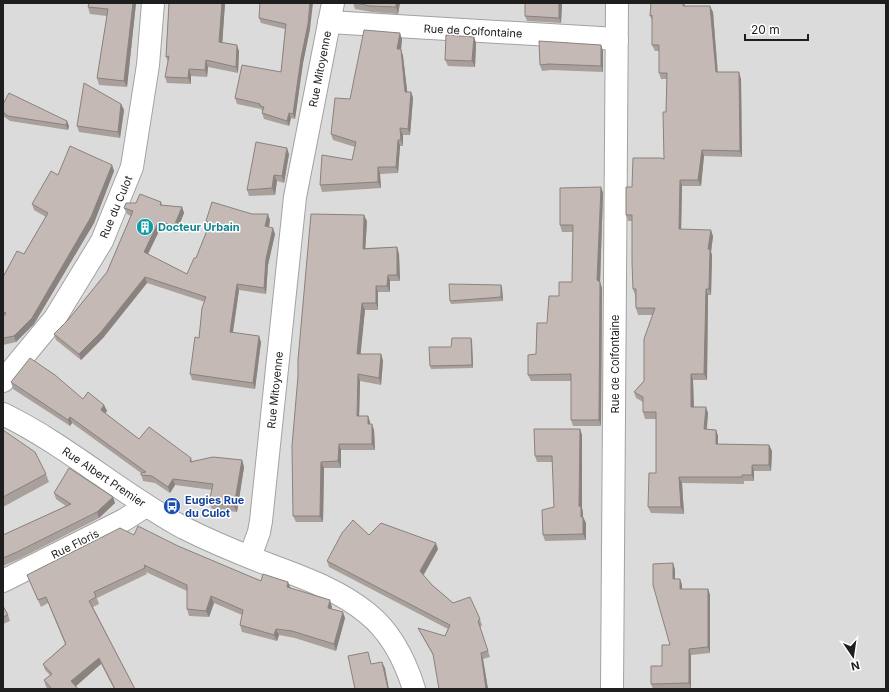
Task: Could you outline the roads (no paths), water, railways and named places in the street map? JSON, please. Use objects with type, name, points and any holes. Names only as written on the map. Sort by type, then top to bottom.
[{"type":"street","name":"Rue du Culot","points":[[3,381],[55,318],[102,241],[132,167],[148,65],[153,3]]},
{"type":"street","name":"Rue de Colfontaine","points":[[612,689],[618,3]]},
{"type":"street","name":"Rue de Colfontaine","points":[[331,13],[617,39]]},
{"type":"street","name":"Rue Mitoyenne","points":[[250,557],[259,532],[295,197],[331,13]]},
{"type":"street","name":"Rue Albert Premier","points":[[3,414],[43,436],[146,506],[214,543],[250,557]]},
{"type":"street","name":"Rue Floris","points":[[3,581],[124,520],[146,506]]},
{"type":"street","points":[[250,557],[329,589],[369,614],[384,630],[398,651],[414,689]]},
{"type":"place","name":"Docteur Urbain","points":[[145,227]]},
{"type":"place","name":"Eugies Rue du Culot","points":[[172,506]]}]
